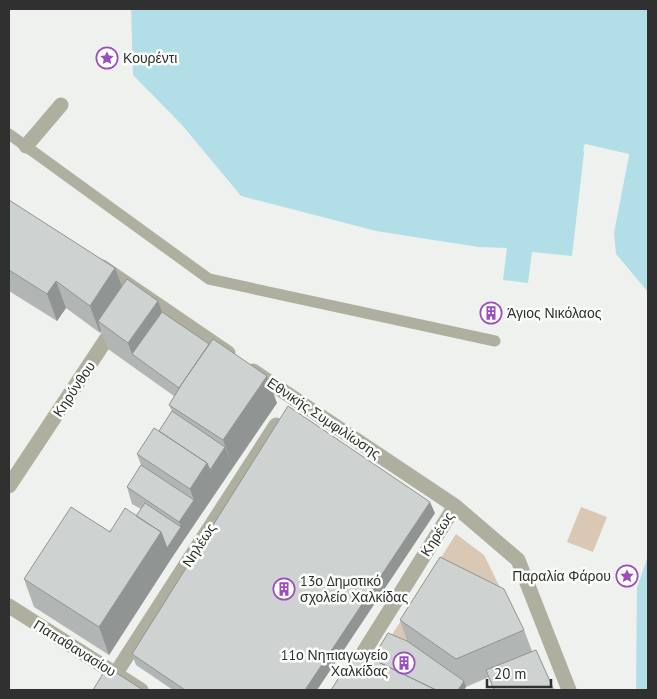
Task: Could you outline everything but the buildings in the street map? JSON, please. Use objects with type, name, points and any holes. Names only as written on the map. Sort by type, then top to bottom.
[{"type":"street","points":[[26,146],[61,105]]},
{"type":"street","name":"Εθνικής Συμφιλίωσης","points":[[90,259],[240,362],[288,407],[455,506],[518,560],[568,690]]},
{"type":"street","name":"Κηρύνθου","points":[[9,486],[138,291]]},
{"type":"street","name":"Νηλέως","points":[[105,690],[288,407]]},
{"type":"street","name":"Κηρέως","points":[[340,690],[455,506]]},
{"type":"street","name":"Παπαθανασίου","points":[[9,606],[141,690]]},
{"type":"lane","points":[[9,134],[209,279],[494,342]]},
{"type":"shaded area","points":[[581,507],[607,517],[593,552],[567,542]]},
{"type":"shaded area","points":[[456,534],[484,555],[514,616],[409,647],[390,638]]},
{"type":"water","points":[[131,9],[648,9],[648,292],[616,254],[614,232],[629,155],[585,144],[572,256],[532,252],[528,283],[503,280],[507,248],[479,247],[376,231],[241,196],[182,125],[133,75]]},
{"type":"water","points":[[648,556],[648,690],[636,690],[637,588]]},
{"type":"pier","points":[[585,144],[629,154],[614,232],[611,232],[626,156],[586,147],[586,152],[583,151]]},
{"type":"place","name":"Κουρέντι","points":[[107,58]]},
{"type":"place","name":"Άγιος Νικόλαος","points":[[491,313]]},
{"type":"place","name":"Παραλία Φάρου","points":[[627,576]]},
{"type":"place","name":"13ο Δημοτικό σχολείο Χαλκίδας","points":[[284,589]]},
{"type":"place","name":"11ο Νηπιαγωγείο Χαλκίδας","points":[[404,663]]}]
